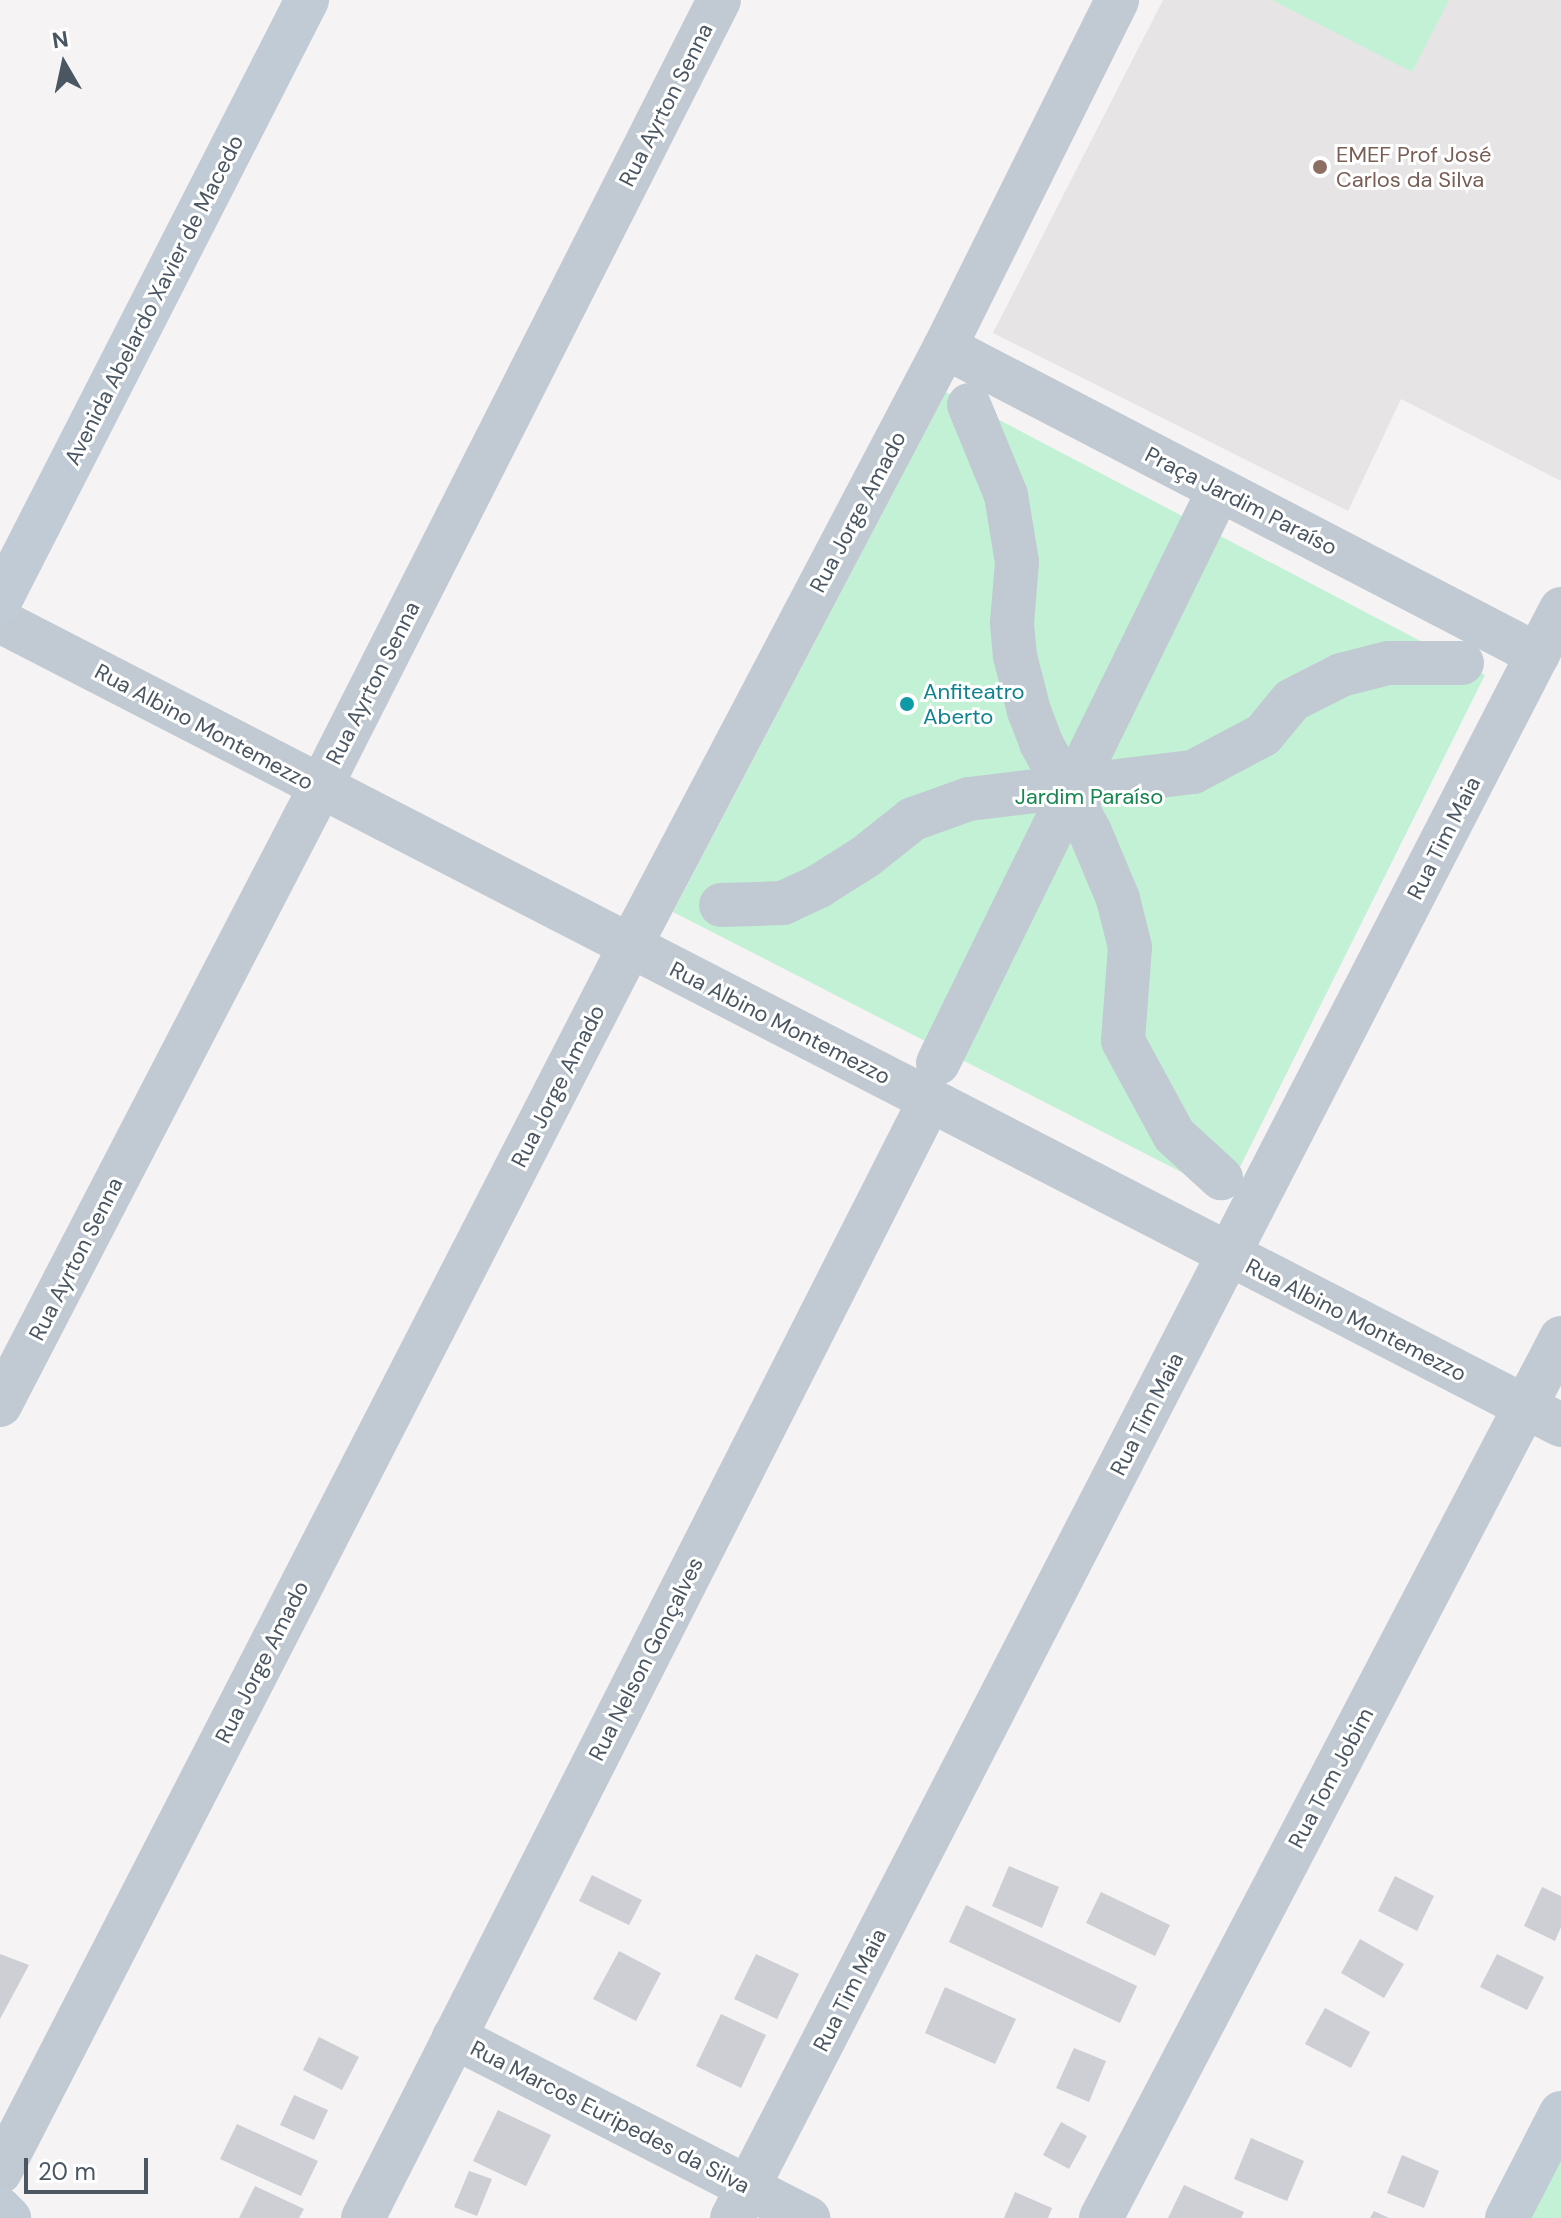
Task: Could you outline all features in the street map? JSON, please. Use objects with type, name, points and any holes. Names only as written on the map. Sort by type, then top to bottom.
[{"type":"street","name":"Avenida Abelardo Xavier de Macedo","points":[[0,601],[307,0]]},
{"type":"street","name":"Rua Ayrton Senna","points":[[0,1405],[320,788],[719,0]]},
{"type":"street","name":"Rua Jorge Amado","points":[[0,2172],[630,946],[945,347],[1117,0]]},
{"type":"street","name":"Praça Jardim Paraíso","points":[[945,347],[1538,655]]},
{"type":"street","points":[[969,405],[1006,495],[1017,562],[1012,623],[1015,656],[1029,711],[1070,788],[1118,899],[1130,947],[1123,1041],[1174,1135],[1221,1178]]},
{"type":"street","name":"Rua Nelson Gonçalves","points":[[363,2218],[934,1081],[1070,788],[1219,490]]},
{"type":"street","name":"Rua Tim Maia","points":[[740,2203],[1561,609]]},
{"type":"street","name":"Rua Albino Montemezzo","points":[[0,621],[630,946],[934,1081],[1229,1254],[1543,1416]]},
{"type":"street","points":[[721,905],[783,903],[819,886],[865,857],[913,819],[969,799],[1193,772],[1263,735],[1292,700],[1341,675],[1388,663],[1462,663]]},
{"type":"street","name":"Rua Tom Jobim","points":[[1101,2218],[1543,1416],[1561,1338]]},
{"type":"street","name":"Rua Marcos Euripedes da Silva","points":[[454,2037],[740,2203],[808,2218]]},
{"type":"street","points":[[1507,2218],[1561,2113]]},
{"type":"street","points":[[0,2209],[9,2218]]},
{"type":"shaded area","name":"EMEF Prof José Carlos da Silva","points":[[1163,0],[1561,0],[1561,481],[1401,399],[1348,511],[993,333]]},
{"type":"green space","points":[[1272,0],[1449,0],[1412,72]]},
{"type":"green space","name":"Jardim Paraíso","points":[[946,392],[1485,675],[1226,1195],[673,912]]},
{"type":"green space","points":[[1561,2146],[1561,2218],[1523,2218]]},
{"type":"building","points":[[1009,1866],[1059,1887],[1042,1928],[992,1906]]},
{"type":"building","points":[[592,1875],[642,1900],[629,1925],[579,1901]]},
{"type":"building","points":[[1395,1876],[1434,1896],[1417,1931],[1378,1911]]},
{"type":"building","points":[[1542,1887],[1561,1896],[1561,1927],[1555,1941],[1524,1926]]},
{"type":"building","points":[[1101,1892],[1170,1925],[1155,1956],[1086,1923]]},
{"type":"building","points":[[966,1905],[1137,1986],[1120,2023],[949,1942]]},
{"type":"building","points":[[1360,1939],[1404,1964],[1384,1998],[1341,1973]]},
{"type":"building","points":[[619,1951],[661,1973],[636,2021],[593,1999]]},
{"type":"building","points":[[0,1954],[29,1965],[0,2019]]},
{"type":"building","points":[[756,1954],[799,1974],[777,2019],[734,1999]]},
{"type":"building","points":[[1497,1954],[1544,1977],[1527,2010],[1480,1987]]},
{"type":"building","points":[[945,1987],[1016,2019],[995,2064],[925,2033]]},
{"type":"building","points":[[1325,2008],[1370,2032],[1351,2068],[1305,2044]]},
{"type":"building","points":[[721,2014],[766,2035],[741,2088],[696,2066]]},
{"type":"building","points":[[319,2037],[359,2057],[342,2090],[303,2070]]},
{"type":"building","points":[[1074,2048],[1106,2061],[1089,2102],[1056,2088]]},
{"type":"building","points":[[294,2095],[328,2110],[314,2140],[280,2125]]},
{"type":"building","points":[[498,2110],[551,2135],[526,2186],[473,2161]]},
{"type":"building","points":[[1061,2122],[1087,2136],[1069,2169],[1043,2155]]},
{"type":"building","points":[[237,2124],[318,2161],[301,2196],[220,2159]]},
{"type":"building","points":[[1251,2138],[1304,2161],[1287,2201],[1234,2179]]},
{"type":"building","points":[[1402,2155],[1439,2171],[1424,2208],[1387,2193]]},
{"type":"building","points":[[469,2171],[492,2179],[477,2216],[454,2207]]},
{"type":"building","points":[[1184,2185],[1244,2212],[1241,2218],[1168,2218]]},
{"type":"building","points":[[255,2186],[304,2209],[299,2218],[239,2218]]},
{"type":"building","points":[[1015,2192],[1052,2208],[1048,2218],[1004,2218]]},
{"type":"building","points":[[1374,2211],[1389,2218],[1370,2218]]},
{"type":"place","name":"EMEF Prof José Carlos da Silva","points":[[1320,167]]},
{"type":"place","name":"Anfiteatro Aberto","points":[[907,704]]}]
